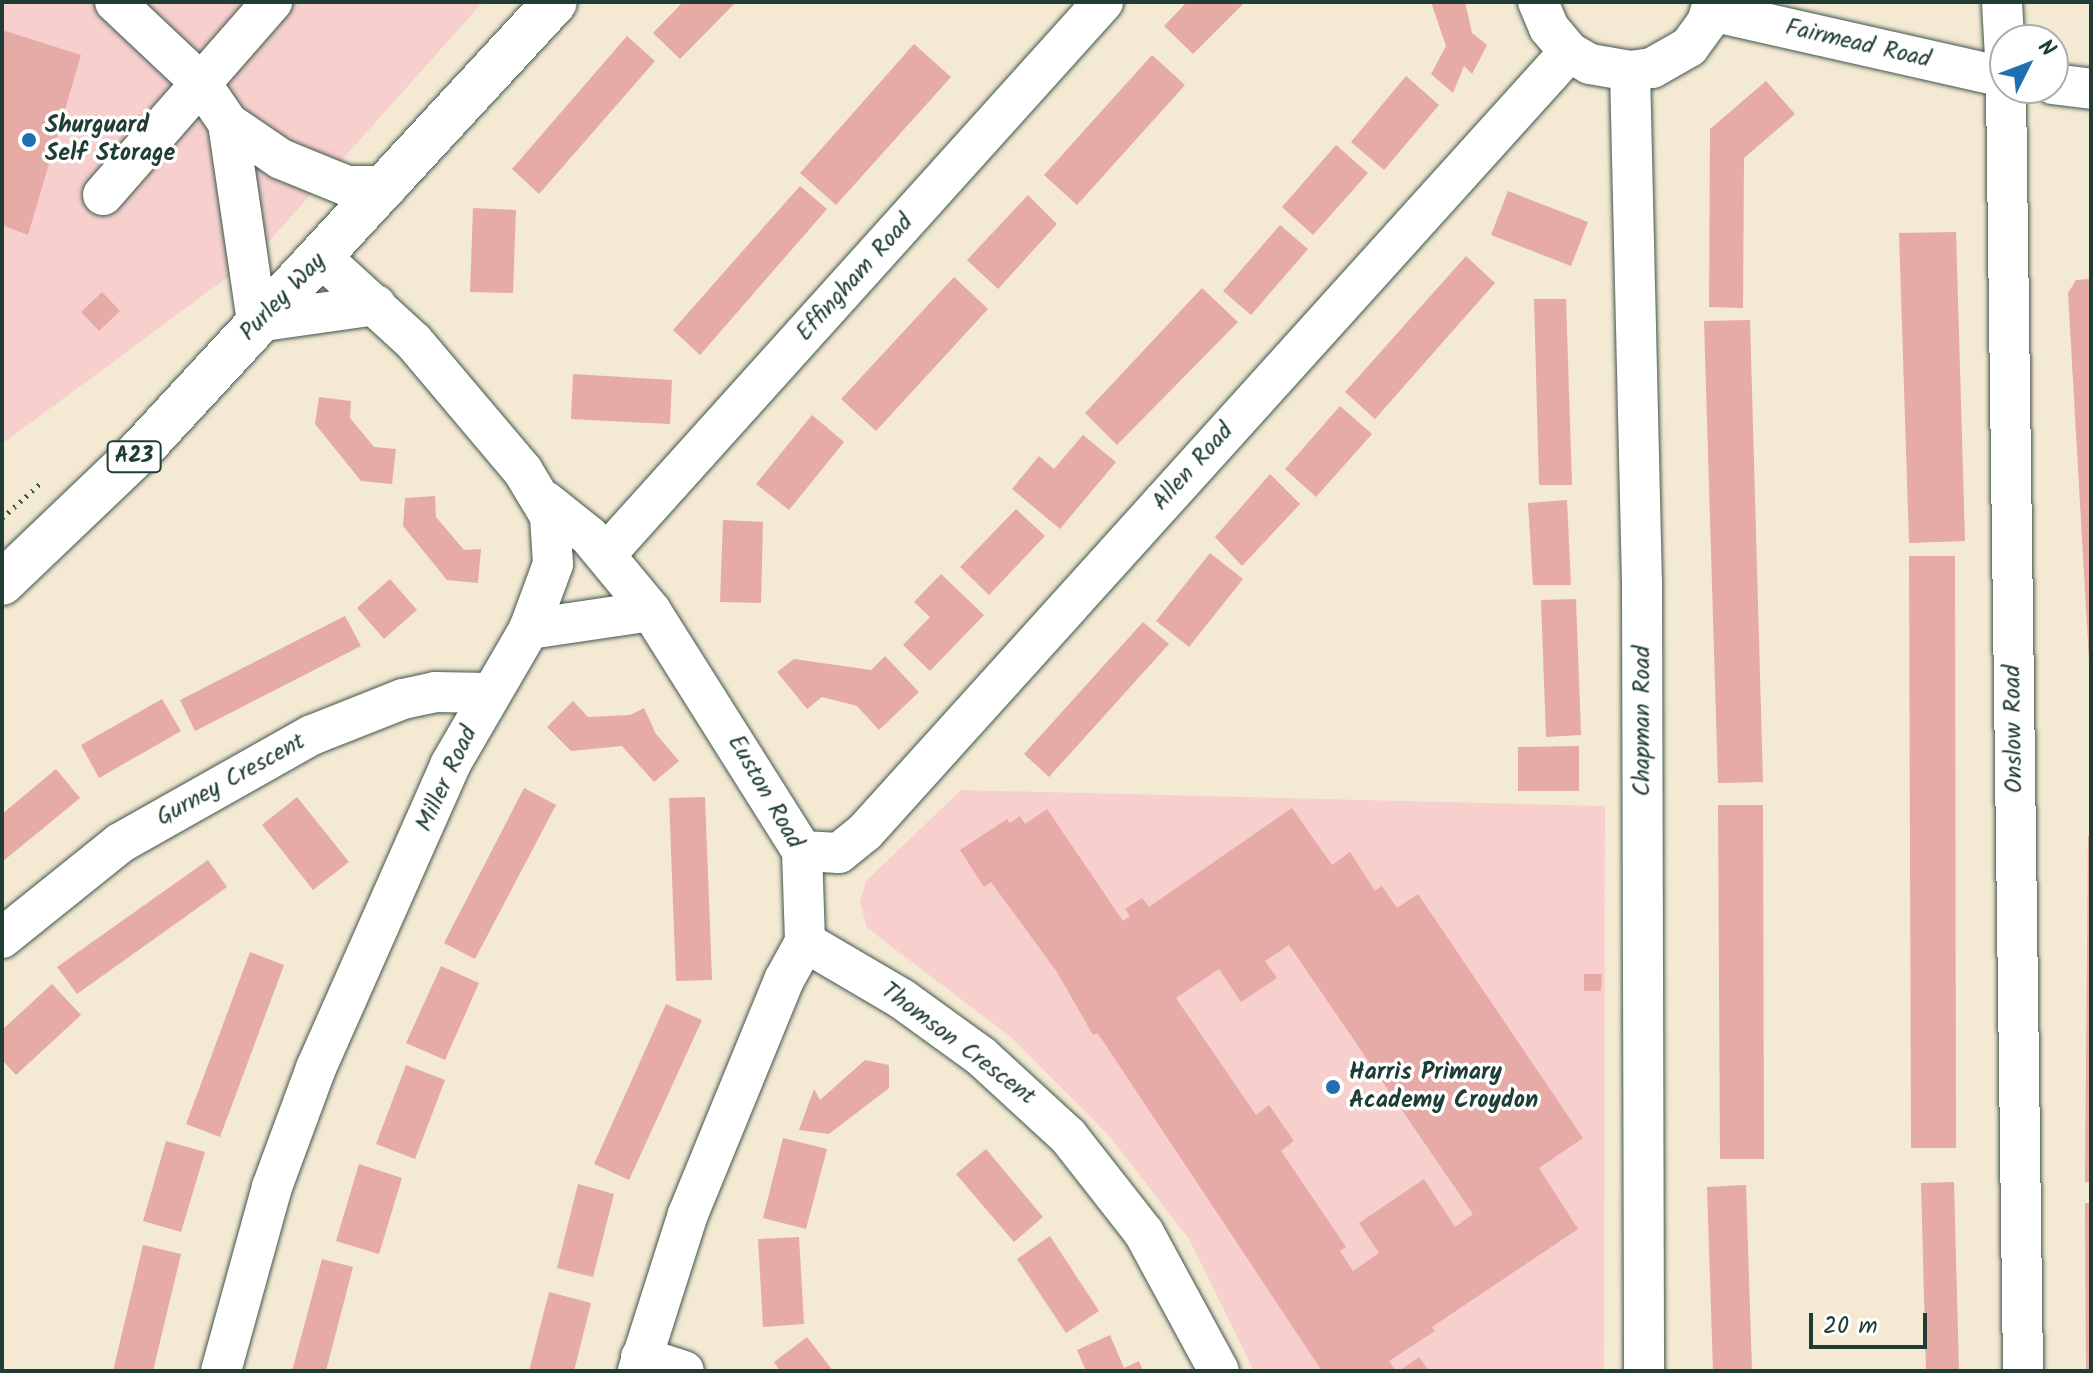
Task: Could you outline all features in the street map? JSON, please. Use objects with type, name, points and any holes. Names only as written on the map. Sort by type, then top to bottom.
[{"type":"highway","name":"Purley Way","points":[[2,583],[140,451],[257,322],[322,258],[555,2]]},
{"type":"street","points":[[103,195],[272,2]]},
{"type":"street","name":"Effingham Road","points":[[606,554],[1103,2]]},
{"type":"street","points":[[1538,2],[1549,28],[1569,52],[1590,64],[1630,71],[1652,68],[1689,47],[1712,6]]},
{"type":"street","points":[[2002,2],[2003,24]]},
{"type":"street","name":"Fairmead Road","points":[[1712,6],[1989,73]]},
{"type":"street","points":[[128,15],[200,82],[228,123],[281,159],[347,186],[388,186]]},
{"type":"street","name":"Allen Road","points":[[802,851],[839,853],[865,832],[1569,52]]},
{"type":"street","name":"Chapman Road","points":[[1630,71],[1642,583],[1644,1371]]},
{"type":"street","points":[[2069,86],[2091,89]]},
{"type":"street","name":"Onslow Road","points":[[2006,104],[2023,1371]]},
{"type":"street","points":[[228,123],[257,322],[376,305]]},
{"type":"street","name":"Miller Road","points":[[221,1371],[272,1187],[316,1068],[450,765],[529,629],[553,564],[553,526],[545,501],[449,380],[376,305],[322,258]]},
{"type":"street","name":"Euston Road","points":[[545,501],[606,554],[651,611],[802,851],[805,942]]},
{"type":"street","points":[[529,629],[651,611]]},
{"type":"street","name":"Gurney Crescent","points":[[2,938],[120,843],[312,735],[403,699],[435,692],[490,693]]},
{"type":"street","points":[[684,1371],[639,1364],[688,1214],[784,980],[805,942]]},
{"type":"street","name":"Thomson Crescent","points":[[805,942],[902,999],[1005,1074],[1059,1126],[1144,1233],[1219,1371]]},
{"type":"path","points":[[2,518],[48,477]]},
{"type":"shaded area","points":[[2,2],[483,2],[255,257],[2,444]]},
{"type":"shaded area","name":"Harris Primary Academy Croydon","points":[[961,790],[1605,806],[1604,1371],[1254,1371],[1189,1239],[1111,1138],[1011,1037],[867,928],[860,902],[866,881]]},
{"type":"building","points":[[683,2],[736,2],[680,59],[653,33]]},
{"type":"building","points":[[1187,2],[1245,2],[1193,54],[1164,26]]},
{"type":"building","points":[[1431,2],[1465,2],[1472,33],[1487,45],[1472,74],[1464,66],[1453,93],[1431,74],[1446,46]]},
{"type":"building","name":"Shurguard Self Storage","points":[[2,30],[81,55],[28,235],[2,225]]},
{"type":"building","points":[[627,36],[655,61],[539,194],[512,169]]},
{"type":"building","points":[[914,44],[951,77],[836,205],[800,173]]},
{"type":"building","points":[[1152,55],[1185,85],[1077,205],[1044,175]]},
{"type":"building","points":[[1406,76],[1439,105],[1384,170],[1351,142]]},
{"type":"building","points":[[1766,81],[1795,114],[1744,158],[1743,308],[1709,307],[1710,129]]},
{"type":"building","points":[[1336,145],[1368,173],[1313,235],[1282,207]]},
{"type":"building","points":[[800,186],[827,209],[700,355],[673,330]]},
{"type":"building","points":[[1508,191],[1588,222],[1571,266],[1491,235]]},
{"type":"building","points":[[1028,195],[1057,224],[998,289],[967,260]]},
{"type":"building","points":[[473,208],[516,210],[513,293],[470,292]]},
{"type":"building","points":[[1280,225],[1308,249],[1251,315],[1223,291]]},
{"type":"building","points":[[1956,232],[1965,541],[1909,543],[1899,233]]},
{"type":"building","points":[[1466,256],[1495,283],[1375,419],[1345,392]]},
{"type":"building","points":[[954,277],[988,309],[876,431],[841,399]]},
{"type":"building","points":[[2091,279],[2089,661],[2068,293],[2076,280]]},
{"type":"building","points":[[1202,288],[1238,322],[1117,445],[1085,413]]},
{"type":"building","points":[[102,292],[120,311],[99,331],[81,312]]},
{"type":"building","points":[[1534,299],[1566,299],[1572,485],[1539,485]]},
{"type":"building","points":[[1750,320],[1763,782],[1718,783],[1704,321]]},
{"type":"building","points":[[573,374],[672,380],[670,424],[571,419]]},
{"type":"building","points":[[319,397],[351,401],[350,418],[374,447],[396,449],[392,484],[361,481],[315,424]]},
{"type":"building","points":[[1340,406],[1372,434],[1316,497],[1285,469]]},
{"type":"building","points":[[812,415],[844,442],[789,510],[756,484]]},
{"type":"building","points":[[1083,435],[1116,462],[1060,529],[1012,489],[1039,456],[1054,469]]},
{"type":"building","points":[[1270,474],[1300,504],[1242,566],[1215,537]]},
{"type":"building","points":[[435,496],[436,517],[464,550],[481,549],[478,583],[447,580],[403,526],[405,498]]},
{"type":"building","points":[[1567,500],[1571,585],[1533,585],[1528,503]]},
{"type":"building","points":[[1016,509],[1045,536],[989,595],[960,567]]},
{"type":"building","points":[[723,520],[763,522],[761,603],[720,602]]},
{"type":"building","points":[[1210,553],[1243,579],[1189,647],[1156,621]]},
{"type":"building","points":[[1909,556],[1955,556],[1956,1148],[1911,1148]]},
{"type":"building","points":[[941,574],[984,615],[930,671],[903,645],[930,617],[914,602]]},
{"type":"building","points":[[390,579],[417,610],[384,639],[357,608]]},
{"type":"building","points":[[1576,599],[1581,735],[1546,737],[1541,600]]},
{"type":"building","points":[[345,616],[361,646],[195,731],[180,700]]},
{"type":"building","points":[[1143,622],[1169,644],[1049,777],[1024,754]]},
{"type":"building","points":[[885,656],[919,692],[879,730],[857,706],[822,697],[807,709],[777,672],[794,659],[871,670]]},
{"type":"building","points":[[162,699],[181,731],[99,778],[81,745]]},
{"type":"building","points":[[573,701],[588,717],[630,715],[644,708],[656,734],[679,761],[654,782],[622,746],[571,751],[547,727]]},
{"type":"building","points":[[1579,746],[1579,791],[1518,791],[1518,747]]},
{"type":"building","points":[[56,769],[80,798],[2,862],[2,814]]},
{"type":"building","points":[[524,788],[556,805],[475,959],[444,943]]},
{"type":"building","points":[[297,797],[349,862],[313,890],[262,825]]},
{"type":"building","points":[[705,797],[712,980],[676,981],[669,798]]},
{"type":"building","points":[[1718,805],[1763,805],[1764,1159],[1720,1159]]},
{"type":"building","points":[[1292,808],[1332,865],[1350,852],[1375,891],[1382,886],[1397,908],[1418,894],[1583,1138],[1539,1168],[1578,1229],[1432,1327],[1435,1331],[1389,1361],[1396,1371],[1322,1371],[1103,1041],[1097,1033],[1093,1035],[1057,972],[991,882],[984,887],[960,850],[1007,819],[1010,823],[1020,816],[1025,824],[1047,809],[1123,921],[1130,916],[1125,909],[1142,898],[1149,907]],"holes":[[[1289,945],[1473,1214],[1455,1227],[1424,1179],[1359,1223],[1379,1253],[1353,1271],[1340,1251],[1346,1247],[1281,1151],[1294,1141],[1269,1105],[1256,1115],[1176,998],[1219,969],[1241,1002],[1277,978],[1265,961]]]},
{"type":"building","points":[[2088,836],[2091,836],[2091,1182],[2085,1182]]},
{"type":"building","points":[[208,860],[227,887],[77,994],[57,967]]},
{"type":"building","points":[[250,952],[284,965],[220,1137],[186,1124]]},
{"type":"building","points":[[441,966],[479,983],[445,1060],[406,1043]]},
{"type":"building","points":[[1584,974],[1602,974],[1601,991],[1584,991]]},
{"type":"building","points":[[52,984],[81,1015],[16,1075],[2,1060],[2,1030]]},
{"type":"building","points":[[666,1004],[702,1020],[629,1180],[594,1164]]},
{"type":"building","points":[[865,1060],[889,1065],[889,1088],[829,1134],[799,1130],[814,1089],[820,1100]]},
{"type":"building","points":[[406,1065],[445,1080],[415,1159],[376,1144]]},
{"type":"building","points":[[783,1138],[827,1149],[806,1229],[763,1218]]},
{"type":"building","points":[[166,1141],[205,1152],[181,1232],[143,1221]]},
{"type":"building","points":[[986,1149],[1043,1217],[1014,1242],[956,1174]]},
{"type":"building","points":[[359,1164],[402,1178],[379,1254],[336,1241]]},
{"type":"building","points":[[1954,1182],[1959,1371],[1926,1371],[1921,1183]]},
{"type":"building","points":[[578,1184],[614,1194],[593,1277],[557,1268]]},
{"type":"building","points":[[1746,1185],[1752,1371],[1713,1371],[1707,1187]]},
{"type":"building","points":[[2085,1203],[2091,1203],[2091,1371],[2086,1371]]},
{"type":"building","points":[[1050,1236],[1099,1311],[1066,1333],[1017,1259]]},
{"type":"building","points":[[799,1237],[804,1324],[763,1327],[758,1239]]},
{"type":"building","points":[[143,1245],[181,1254],[153,1371],[113,1371]]},
{"type":"building","points":[[322,1259],[353,1267],[326,1371],[292,1371]]},
{"type":"building","points":[[549,1292],[591,1303],[574,1371],[529,1371]]},
{"type":"building","points":[[1110,1335],[1124,1368],[1139,1361],[1143,1371],[1086,1371],[1077,1350]]},
{"type":"building","points":[[807,1337],[833,1371],[780,1371],[774,1362]]},
{"type":"building","points":[[1419,1357],[1429,1371],[1399,1371]]},
{"type":"place","name":"Shurguard Self Storage","points":[[29,140]]},
{"type":"place","name":"Harris Primary Academy Croydon","points":[[1333,1087]]}]
